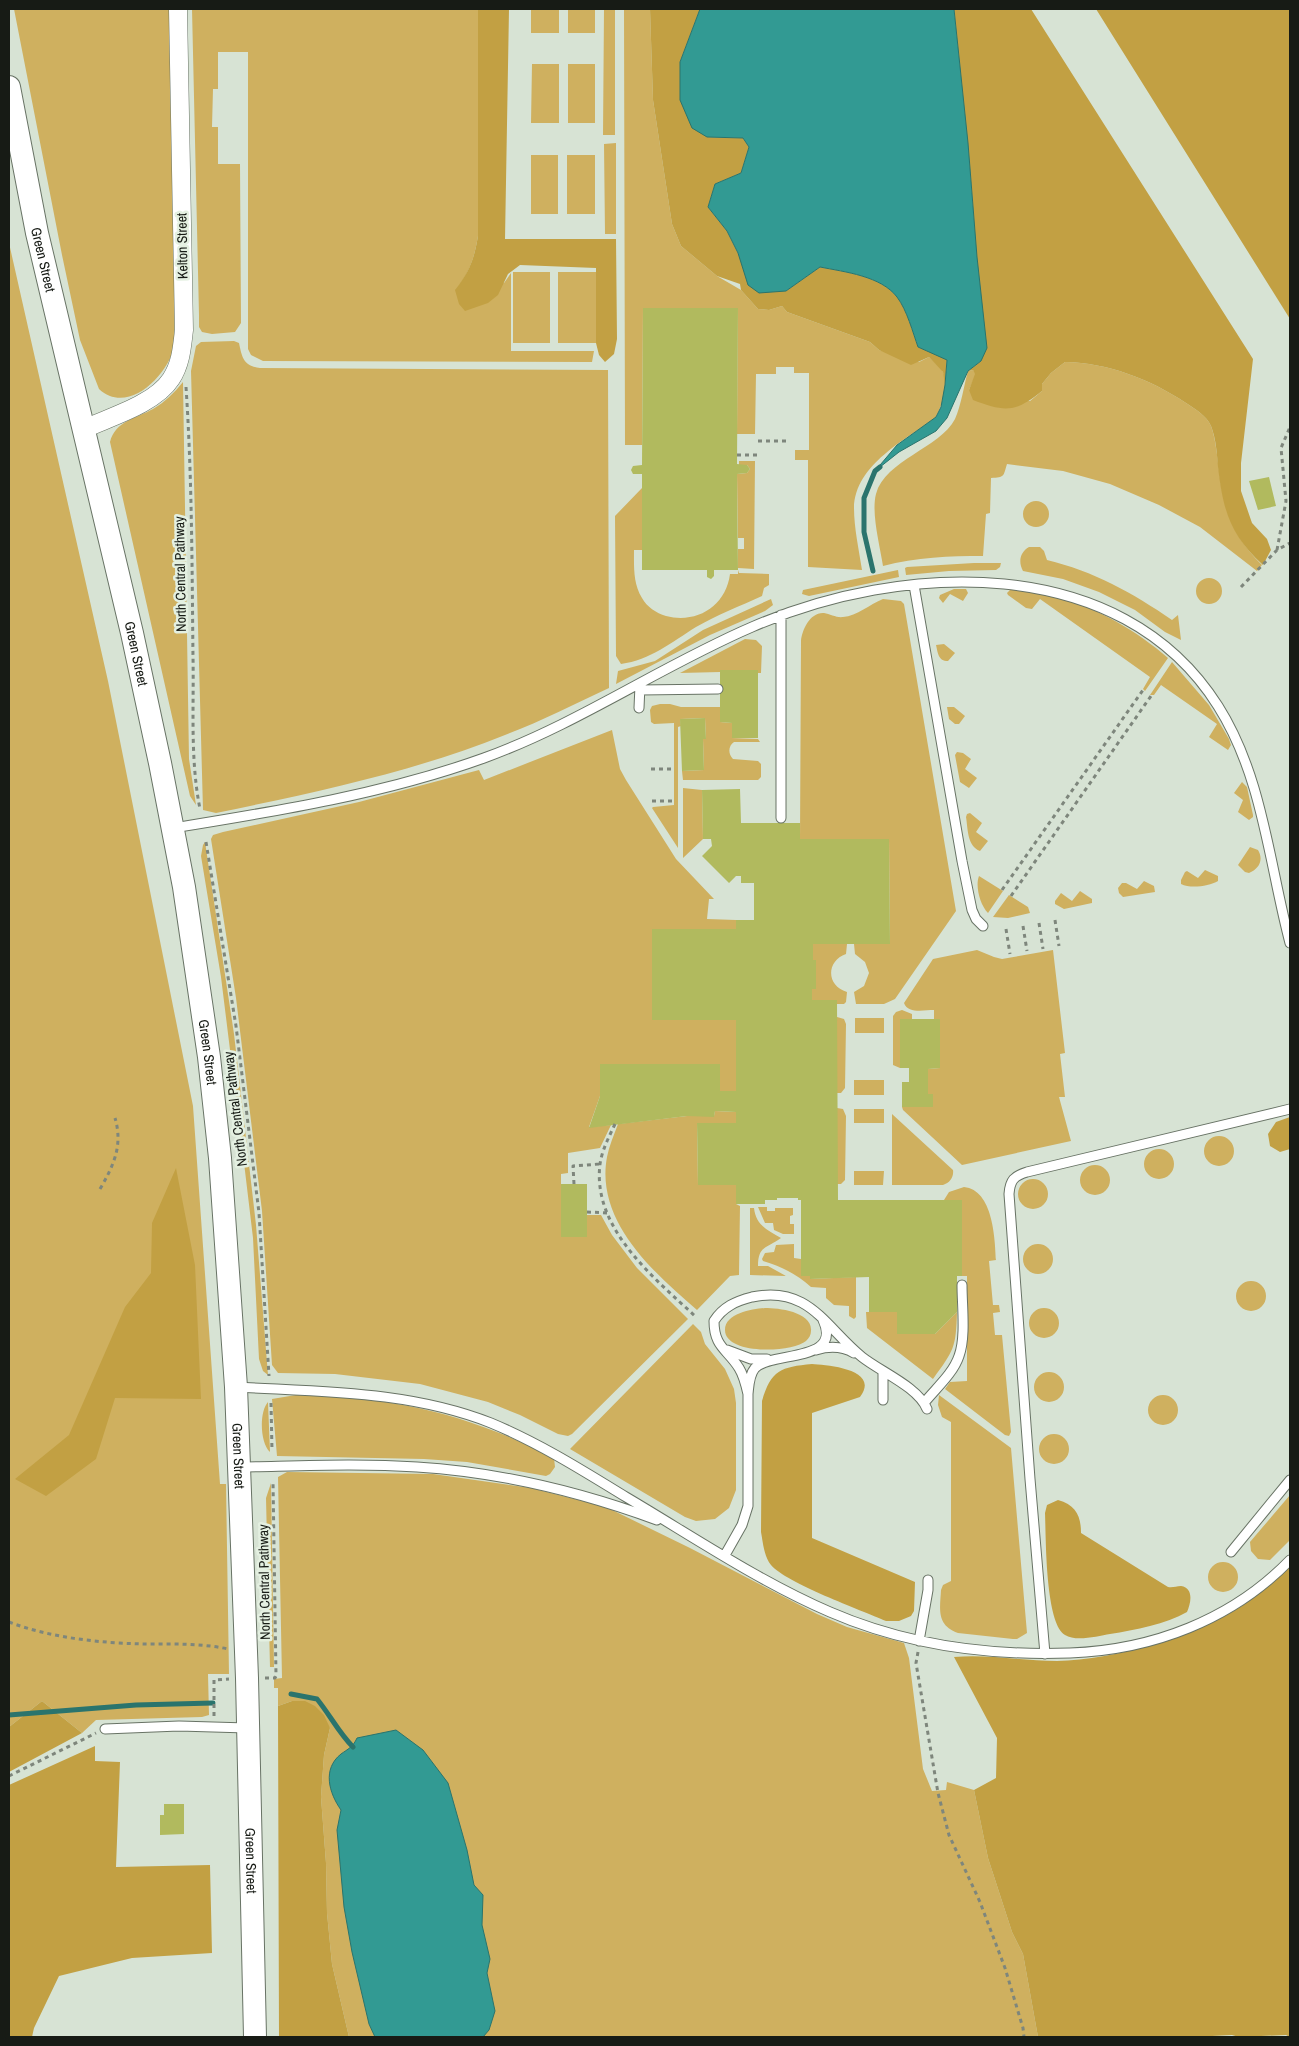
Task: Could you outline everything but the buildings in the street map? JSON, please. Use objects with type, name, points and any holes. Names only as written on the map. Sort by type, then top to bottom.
[{"type":"street","name":"Kelton Street","points":[[84,429],[143,402],[160,392],[172,377],[180,358],[184,330],[178,9]]},
{"type":"street","name":"Green Street","points":[[9,88],[37,233],[132,633],[173,828],[193,947],[215,1107],[227,1234],[236,1387],[246,1653],[255,2037]]},
{"type":"lane","points":[[173,828],[334,800],[464,764],[509,748],[557,726],[640,686],[736,634],[781,615],[845,597],[914,585],[991,583],[1016,585],[1061,593],[1087,601],[1140,627],[1174,654],[1208,692],[1238,743],[1258,803],[1290,943]]},
{"type":"lane","points":[[914,585],[965,877],[972,910],[976,919],[983,926]]},
{"type":"lane","points":[[781,615],[781,818]]},
{"type":"lane","points":[[640,686],[718,689]]},
{"type":"lane","points":[[639,708],[640,686]]},
{"type":"lane","points":[[1045,1654],[1028,1458],[1009,1194],[1012,1179],[1027,1172],[1290,1109]]},
{"type":"lane","points":[[748,1394],[745,1379],[738,1367],[719,1344],[714,1334],[714,1321],[729,1305],[740,1300],[758,1296],[782,1296],[800,1300],[820,1315],[862,1356],[911,1391],[925,1406],[960,1355],[962,1285]]},
{"type":"lane","points":[[816,1350],[823,1342],[825,1335],[824,1322],[820,1315]]},
{"type":"lane","points":[[719,1344],[729,1352],[751,1359],[774,1359],[802,1355],[826,1347],[849,1350],[862,1356]]},
{"type":"lane","points":[[725,1556],[742,1525],[748,1506],[748,1394],[750,1376],[754,1369],[762,1363],[774,1359]]},
{"type":"lane","points":[[883,1371],[883,1400]]},
{"type":"lane","points":[[236,1387],[388,1396],[441,1407],[467,1415],[538,1444],[725,1556],[830,1612],[873,1628],[920,1641],[969,1650],[1045,1654],[1125,1648],[1171,1635],[1230,1608],[1268,1580],[1290,1560]]},
{"type":"lane","points":[[239,1467],[398,1466],[452,1471],[526,1483],[573,1494],[619,1507],[678,1528]]},
{"type":"lane","points":[[1231,1552],[1290,1480]]},
{"type":"lane","points":[[920,1641],[928,1580]]},
{"type":"lane","points":[[105,1729],[180,1726],[248,1728]]},
{"type":"path","name":"North Central Pathway","points":[[186,383],[194,658],[194,744],[196,787],[200,808]]},
{"type":"path","points":[[1277,550],[1286,501],[1281,448],[1290,426]]},
{"type":"path","points":[[758,441],[786,441]]},
{"type":"path","points":[[737,455],[758,455]]},
{"type":"path","points":[[1241,587],[1277,550],[1290,543]]},
{"type":"path","points":[[1002,890],[1143,690]]},
{"type":"path","points":[[1011,896],[1151,696]]},
{"type":"path","points":[[651,769],[674,769]]},
{"type":"path","points":[[652,801],[674,801]]},
{"type":"path","name":"North Central Pathway","points":[[206,842],[236,1026],[259,1213],[269,1376]]},
{"type":"path","points":[[1055,920],[1059,946]]},
{"type":"path","points":[[1039,923],[1043,949]]},
{"type":"path","points":[[1023,926],[1027,951]]},
{"type":"path","points":[[1006,929],[1010,954]]},
{"type":"path","points":[[100,1189],[113,1166],[118,1147],[119,1134],[115,1118]]},
{"type":"path","points":[[615,1124],[600,1164],[602,1196],[608,1213],[619,1238],[650,1274],[695,1316]]},
{"type":"path","points":[[574,1184],[573,1166],[600,1164]]},
{"type":"path","points":[[587,1212],[608,1213]]},
{"type":"path","points":[[271,1403],[272,1451]]},
{"type":"path","name":"North Central Pathway","points":[[272,1678],[276,1676],[273,1482]]},
{"type":"path","points":[[9,1622],[34,1630],[108,1642],[204,1645],[246,1653]]},
{"type":"path","points":[[920,1641],[916,1663],[938,1793],[946,1827],[980,1902],[1005,1968],[1024,2037]]},
{"type":"path","points":[[213,1703],[214,1680],[228,1679]]},
{"type":"path","points":[[9,1776],[105,1729]]},
{"type":"shaded area","points":[[14,9],[171,9],[176,269],[174,347],[164,369],[155,380],[145,389],[134,395],[122,398],[110,396],[99,389],[80,340]]},
{"type":"shaded area","points":[[192,9],[478,9],[478,236],[471,264],[456,290],[504,283],[511,273],[511,351],[594,351],[592,362],[263,361],[251,355],[248,349],[248,52],[218,52],[218,89],[213,89],[212,127],[218,127],[218,164],[240,164],[241,323],[235,332],[212,334],[202,332],[199,327]]},
{"type":"shaded area","points":[[478,9],[509,9],[505,239],[616,239],[617,339],[614,354],[605,362],[599,355],[596,343],[596,268],[520,265],[508,274],[498,295],[488,303],[465,311],[459,304],[455,290],[471,264],[478,236]]},
{"type":"shaded area","points":[[531,9],[559,9],[559,33],[531,33]]},
{"type":"shaded area","points":[[568,9],[595,9],[595,33],[568,33]]},
{"type":"shaded area","points":[[604,9],[615,9],[615,135],[603,135]]},
{"type":"shaded area","points":[[624,9],[650,9],[653,100],[672,224],[681,246],[717,276],[741,290],[758,309],[769,310],[782,306],[787,312],[870,342],[879,350],[919,362],[929,357],[943,372],[945,389],[936,417],[897,444],[872,466],[863,478],[857,492],[854,516],[862,570],[808,567],[808,460],[795,460],[795,450],[809,450],[809,373],[794,373],[794,367],[776,367],[776,374],[756,374],[755,434],[737,434],[738,308],[643,308],[642,445],[625,445]]},
{"type":"shaded area","points":[[650,9],[700,9],[680,62],[707,137],[743,138],[749,147],[741,173],[715,184],[708,207],[727,231],[738,253],[775,291],[786,291],[820,267],[862,276],[882,284],[901,302],[918,347],[947,359],[945,385],[943,372],[929,357],[911,365],[879,350],[870,342],[787,312],[782,306],[769,310],[758,309],[741,290],[740,284],[717,276],[681,246],[672,224],[653,100]]},
{"type":"shaded area","points":[[954,9],[1031,9],[1253,359],[1241,463],[1241,491],[1252,523],[1267,539],[1271,550],[1263,565],[1243,543],[1230,521],[1222,496],[1215,441],[1209,422],[1197,410],[1172,394],[1143,380],[1113,369],[1097,365],[1065,362],[1051,373],[1042,384],[1042,391],[1017,407],[993,407],[973,400],[969,390],[975,374],[973,370],[968,371],[981,361],[972,193]]},
{"type":"shaded area","points":[[1096,9],[1290,9],[1290,319]]},
{"type":"shaded area","points":[[532,64],[559,64],[559,123],[531,123]]},
{"type":"shaded area","points":[[568,64],[595,64],[595,123],[568,123]]},
{"type":"shaded area","points":[[616,143],[616,234],[605,234],[604,144]]},
{"type":"shaded area","points":[[531,155],[558,155],[558,214],[531,214]]},
{"type":"shaded area","points":[[567,155],[595,155],[595,214],[567,214]]},
{"type":"shaded area","points":[[9,243],[108,681],[193,1106],[220,1484],[226,1484],[229,1674],[208,1674],[209,1715],[202,1717],[96,1720],[82,1733],[42,1701],[9,1727]]},
{"type":"shaded area","points":[[513,272],[550,272],[550,343],[513,343]]},
{"type":"shaded area","points":[[558,272],[596,272],[596,343],[558,343]]},
{"type":"shaded area","points":[[234,341],[239,343],[247,363],[260,368],[608,370],[609,688],[518,730],[399,771],[289,798],[216,813],[203,810],[191,371],[196,346],[201,342]]},
{"type":"shaded area","points":[[1065,362],[1097,365],[1143,380],[1172,394],[1197,410],[1207,419],[1214,437],[1221,486],[1227,511],[1244,544],[1262,565],[1257,571],[1200,527],[1159,505],[1110,484],[1063,471],[1007,464],[1003,476],[991,478],[990,513],[986,514],[983,556],[920,559],[883,566],[875,520],[876,494],[881,482],[901,463],[948,429],[957,414],[968,371],[973,370],[976,374],[969,390],[1030,401],[1042,391],[1042,384],[1051,373]]},
{"type":"shaded area","points":[[183,382],[189,759],[196,805],[190,796],[110,442],[117,429],[127,421],[157,406],[169,397]]},
{"type":"shaded area","points":[[739,461],[755,461],[754,569],[738,568],[738,549],[744,549],[744,538],[738,538],[737,474],[747,473],[750,469],[747,465],[739,465]]},
{"type":"shaded area","points":[[642,488],[642,550],[634,550],[635,575],[639,592],[646,604],[652,609],[666,616],[677,618],[699,615],[708,610],[723,595],[730,574],[738,574],[738,570],[739,573],[769,574],[769,585],[764,588],[762,596],[696,627],[642,659],[621,664],[616,656],[615,516]]},
{"type":"shaded area","points":[[1036,501],[1045,505],[1049,514],[1045,523],[1036,527],[1027,523],[1023,514],[1027,505]]},
{"type":"shaded area","points":[[1029,547],[1040,547],[1044,551],[1047,560],[1080,570],[1112,584],[1172,620],[1178,615],[1181,640],[1165,632],[1135,610],[1099,592],[1063,579],[1023,571],[1021,558]]},
{"type":"shaded area","points":[[1001,563],[1000,567],[996,570],[949,571],[906,575],[905,568],[907,567]]},
{"type":"shaded area","points":[[898,570],[899,577],[809,596],[802,594],[803,590]]},
{"type":"shaded area","points":[[1209,578],[1218,582],[1222,591],[1218,600],[1209,604],[1200,600],[1196,591],[1200,582]]},
{"type":"shaded area","points":[[954,589],[966,589],[968,593],[963,601],[950,594],[943,603],[939,598],[940,595]]},
{"type":"shaded area","points":[[1011,589],[1060,598],[1089,608],[1130,630],[1168,658],[1145,691],[1143,689],[1150,677],[1040,599],[1032,609],[1026,608],[1008,595],[1007,593]]},
{"type":"shaded area","points":[[771,599],[773,605],[765,611],[710,635],[616,684],[618,671],[655,661],[703,630]]},
{"type":"shaded area","points":[[883,599],[901,601],[904,604],[956,911],[895,999],[884,1004],[856,1004],[854,992],[864,986],[869,973],[865,962],[855,954],[854,944],[890,944],[889,839],[800,839],[801,641],[805,627],[815,615],[824,613],[838,617],[848,616]]},
{"type":"shaded area","points":[[745,639],[756,640],[762,646],[761,673],[758,673],[757,670],[721,670],[720,672],[680,673]]},
{"type":"shaded area","points":[[944,644],[955,653],[948,661],[942,660],[937,651],[936,645]]},
{"type":"shaded area","points":[[1172,662],[1209,705],[1229,739],[1231,745],[1228,750],[1209,737],[1217,724],[1161,685],[1154,695],[1150,695]]},
{"type":"shaded area","points":[[660,704],[681,707],[720,707],[720,722],[732,723],[732,738],[758,739],[760,742],[734,742],[729,750],[733,759],[758,761],[761,764],[761,777],[758,780],[683,780],[682,771],[704,770],[703,739],[706,739],[705,718],[680,719],[681,726],[678,727],[678,848],[652,808],[674,805],[674,723],[654,724],[651,722],[650,710],[652,706]]},
{"type":"shaded area","points":[[947,707],[954,707],[965,716],[959,724],[955,724],[949,719]]},
{"type":"shaded area","points":[[612,730],[620,769],[626,780],[676,859],[714,899],[709,899],[707,919],[736,920],[736,929],[652,929],[652,1020],[736,1020],[736,1091],[720,1091],[600,1064],[600,1096],[589,1127],[611,1125],[600,1148],[568,1153],[568,1173],[561,1174],[561,1237],[587,1237],[587,1215],[601,1215],[612,1235],[637,1268],[688,1319],[568,1436],[558,1434],[488,1402],[420,1384],[335,1374],[278,1373],[272,1365],[262,1211],[236,998],[211,839],[213,835],[359,802],[479,770],[484,780]]},
{"type":"shaded area","points":[[957,752],[963,753],[971,759],[965,769],[977,778],[969,788],[960,782],[955,755]]},
{"type":"shaded area","points":[[1242,782],[1247,787],[1253,815],[1249,820],[1238,812],[1243,800],[1234,793]]},
{"type":"shaded area","points":[[683,788],[702,790],[703,839],[683,858]]},
{"type":"shaded area","points":[[970,813],[982,823],[976,832],[988,841],[980,851],[970,841],[966,817]]},
{"type":"shaded area","points":[[205,842],[234,1034],[256,1225],[268,1375],[263,1371],[259,1359],[253,1238],[221,977],[201,856]]},
{"type":"shaded area","points":[[1250,847],[1258,850],[1261,857],[1258,867],[1249,873],[1245,872],[1238,865]]},
{"type":"shaded area","points":[[1205,870],[1218,876],[1218,881],[1200,886],[1185,886],[1181,884],[1185,872],[1187,871],[1198,878]]},
{"type":"shaded area","points":[[979,876],[1003,891],[988,913],[979,895]]},
{"type":"shaded area","points":[[1144,881],[1154,886],[1155,892],[1123,897],[1119,893],[1118,888],[1122,883],[1137,889]]},
{"type":"shaded area","points":[[1080,891],[1092,899],[1092,903],[1064,909],[1055,904],[1061,893],[1072,901]]},
{"type":"shaded area","points":[[1009,895],[1028,907],[1030,913],[1008,918],[993,917]]},
{"type":"shaded area","points":[[813,944],[847,944],[846,954],[839,957],[835,962],[831,973],[835,985],[847,992],[844,1004],[837,1004],[837,1000],[812,1000],[812,989],[816,989],[816,960],[813,960]]},
{"type":"shaded area","points":[[977,950],[1002,959],[1053,950],[1065,1053],[1060,1054],[1065,1097],[1059,1097],[1071,1141],[962,1165],[903,1110],[902,1107],[933,1106],[933,1094],[928,1094],[928,1069],[940,1068],[940,1019],[934,1019],[934,1010],[913,1010],[909,1009],[904,1003],[933,959]]},
{"type":"shaded area","points":[[902,1010],[912,1014],[912,1019],[900,1019],[900,1068],[893,1065],[893,1016],[896,1012]]},
{"type":"shaded area","points":[[837,1017],[844,1019],[846,1024],[845,1088],[841,1093],[837,1093]]},
{"type":"shaded area","points":[[855,1018],[884,1018],[884,1033],[855,1033]]},
{"type":"shaded area","points":[[854,1080],[884,1080],[884,1095],[854,1095]]},
{"type":"shaded area","points":[[837,1108],[843,1109],[846,1116],[845,1180],[841,1184],[836,1184]]},
{"type":"shaded area","points":[[854,1109],[884,1109],[884,1123],[854,1123]]},
{"type":"shaded area","points":[[715,1111],[736,1112],[736,1123],[697,1123],[698,1185],[736,1185],[736,1204],[740,1206],[739,1275],[730,1276],[697,1310],[646,1262],[631,1244],[619,1224],[610,1203],[606,1180],[607,1157],[618,1124],[687,1116],[714,1116]]},
{"type":"shaded area","points":[[892,1114],[953,1170],[952,1177],[948,1183],[943,1185],[892,1185]]},
{"type":"shaded area","points":[[1290,1117],[1290,1149],[1280,1152],[1270,1146],[1268,1134],[1276,1122]]},
{"type":"shaded area","points":[[1219,1136],[1225,1137],[1233,1145],[1233,1157],[1225,1165],[1219,1166],[1213,1165],[1205,1157],[1204,1151],[1205,1145],[1213,1137]]},
{"type":"shaded area","points":[[1159,1149],[1165,1150],[1173,1158],[1173,1170],[1165,1178],[1159,1179],[1153,1178],[1145,1170],[1144,1164],[1145,1158],[1153,1150]]},
{"type":"shaded area","points":[[1095,1165],[1101,1166],[1109,1174],[1109,1186],[1101,1194],[1095,1195],[1089,1194],[1081,1186],[1080,1180],[1081,1174],[1089,1166]]},
{"type":"shaded area","points":[[176,1168],[195,1265],[201,1399],[115,1398],[96,1459],[46,1496],[15,1479],[69,1435],[125,1307],[151,1273],[152,1223]]},
{"type":"shaded area","points":[[854,1171],[884,1171],[883,1185],[854,1185]]},
{"type":"shaded area","points":[[1033,1179],[1039,1180],[1047,1188],[1047,1200],[1039,1208],[1033,1209],[1027,1208],[1019,1200],[1018,1194],[1019,1188],[1027,1180]]},
{"type":"shaded area","points":[[964,1187],[974,1190],[981,1197],[987,1206],[993,1228],[996,1260],[989,1261],[993,1305],[999,1305],[1000,1312],[993,1313],[995,1335],[1002,1335],[1011,1432],[1009,1436],[1005,1435],[945,1389],[950,1382],[967,1381],[967,1276],[962,1276],[962,1200],[944,1200],[949,1192]]},
{"type":"shaded area","points":[[758,1207],[767,1207],[767,1211],[775,1211],[775,1208],[793,1208],[790,1224],[794,1224],[794,1234],[783,1234],[774,1230],[773,1223],[765,1223]]},
{"type":"shaded area","points":[[750,1208],[754,1208],[757,1219],[763,1227],[781,1238],[762,1251],[758,1259],[758,1266],[768,1266],[786,1276],[750,1275]]},
{"type":"shaded area","points":[[794,1244],[794,1258],[801,1259],[801,1276],[810,1276],[811,1279],[856,1277],[856,1317],[854,1319],[849,1316],[849,1306],[834,1305],[826,1298],[826,1288],[811,1287],[789,1271],[763,1261],[765,1253],[774,1252],[776,1245]]},
{"type":"shaded area","points":[[1038,1244],[1044,1245],[1052,1253],[1052,1265],[1044,1273],[1038,1274],[1032,1273],[1024,1265],[1023,1259],[1024,1253],[1032,1245]]},
{"type":"shaded area","points":[[1251,1281],[1257,1282],[1265,1290],[1265,1302],[1257,1310],[1251,1311],[1245,1310],[1237,1302],[1236,1296],[1237,1290],[1245,1282]]},
{"type":"shaded area","points":[[765,1308],[794,1312],[807,1319],[811,1332],[809,1338],[798,1345],[787,1348],[760,1349],[747,1348],[736,1344],[728,1338],[725,1330],[726,1324],[734,1316],[754,1309]]},
{"type":"shaded area","points":[[1044,1308],[1050,1309],[1058,1317],[1058,1329],[1050,1337],[1044,1338],[1038,1337],[1030,1329],[1029,1323],[1030,1317],[1038,1309]]},
{"type":"shaded area","points":[[866,1312],[897,1312],[897,1334],[935,1334],[957,1312],[955,1341],[950,1355],[933,1379],[867,1328]]},
{"type":"shaded area","points":[[693,1324],[701,1332],[705,1344],[725,1369],[734,1389],[736,1403],[736,1490],[729,1508],[715,1519],[696,1521],[685,1517],[570,1449]]},
{"type":"shaded area","points":[[812,1364],[849,1370],[863,1380],[865,1388],[860,1397],[812,1413],[812,1538],[915,1582],[914,1611],[911,1616],[899,1621],[886,1621],[807,1588],[779,1572],[771,1565],[765,1554],[761,1532],[762,1401],[769,1383],[779,1372],[792,1367]]},
{"type":"shaded area","points":[[1049,1372],[1055,1373],[1063,1381],[1063,1393],[1055,1401],[1049,1402],[1043,1401],[1035,1393],[1034,1387],[1035,1381],[1043,1373]]},
{"type":"shaded area","points":[[296,1395],[365,1399],[429,1410],[490,1429],[522,1442],[554,1458],[555,1467],[546,1476],[467,1462],[424,1459],[277,1456],[272,1399]]},
{"type":"shaded area","points":[[939,1395],[1011,1448],[1027,1633],[1017,1639],[958,1633],[946,1626],[941,1616],[941,1590],[943,1585],[951,1581],[951,1422],[942,1417],[938,1405]]},
{"type":"shaded area","points":[[1163,1395],[1169,1396],[1177,1404],[1177,1416],[1169,1424],[1163,1425],[1157,1424],[1149,1416],[1148,1410],[1149,1404],[1157,1396]]},
{"type":"shaded area","points":[[268,1402],[270,1452],[264,1442],[262,1427],[263,1413]]},
{"type":"shaded area","points":[[1054,1434],[1060,1435],[1068,1443],[1068,1455],[1060,1463],[1054,1464],[1048,1463],[1040,1455],[1039,1449],[1040,1443],[1048,1435]]},
{"type":"shaded area","points":[[287,1472],[433,1474],[531,1488],[606,1507],[817,1614],[847,1627],[904,1643],[909,1658],[923,1769],[932,1791],[946,1790],[947,1782],[974,1790],[988,1858],[1012,1932],[1023,1954],[1038,2037],[349,2037],[332,1964],[327,1913],[326,1863],[321,1797],[324,1755],[330,1728],[292,1701],[278,1706],[278,1688],[274,1688],[274,1679],[282,1678],[278,1477]]},
{"type":"shaded area","points":[[271,1483],[274,1667],[270,1667],[266,1498]]},
{"type":"shaded area","points":[[1290,1495],[1290,1540],[1270,1560],[1258,1559],[1251,1551],[1250,1542]]},
{"type":"shaded area","points":[[1058,1500],[1069,1505],[1076,1512],[1080,1521],[1081,1533],[1168,1587],[1185,1587],[1190,1593],[1190,1604],[1187,1612],[1160,1623],[1130,1631],[1087,1638],[1075,1638],[1065,1635],[1058,1627],[1054,1614],[1050,1597],[1046,1559],[1045,1513],[1047,1505]]},
{"type":"shaded area","points":[[1223,1562],[1229,1563],[1237,1571],[1237,1583],[1229,1591],[1223,1592],[1217,1591],[1209,1583],[1208,1577],[1209,1571],[1217,1563]]},
{"type":"shaded area","points":[[1290,1567],[1290,2037],[1286,2035],[1239,2037],[1232,2035],[1192,2037],[1038,2037],[1023,1954],[1012,1932],[988,1858],[974,1790],[996,1778],[997,1738],[954,1657],[980,1656],[1057,1661],[1080,1660],[1131,1651],[1208,1625],[1249,1601]]},
{"type":"shaded area","points":[[42,1701],[82,1733],[9,1772],[9,1727]]},
{"type":"shaded area","points":[[292,1701],[305,1701],[315,1706],[324,1715],[330,1728],[324,1755],[321,1797],[326,1863],[327,1913],[332,1964],[349,2037],[279,2037],[278,1706]]},
{"type":"shaded area","points":[[95,1746],[95,1761],[120,1762],[116,1867],[210,1865],[212,1953],[132,1958],[59,1976],[34,2028],[32,2037],[9,2037],[9,1785]]},
{"type":"water","points":[[700,9],[954,9],[987,348],[981,361],[968,371],[947,418],[936,431],[899,452],[875,471],[897,445],[936,417],[941,407],[947,360],[918,347],[901,302],[882,284],[862,276],[820,267],[786,291],[759,293],[748,285],[738,253],[727,231],[708,207],[715,184],[741,173],[749,147],[743,138],[707,137],[692,128],[680,100],[680,62]]},
{"type":"water","points":[[396,1730],[423,1750],[448,1783],[467,1850],[474,1885],[483,1895],[482,1925],[490,1959],[487,1973],[495,2011],[489,2030],[483,2037],[375,2037],[369,2024],[352,1952],[344,1907],[337,1830],[341,1810],[333,1796],[329,1774],[335,1760],[352,1746],[357,1738]]},
{"type":"waterway","points":[[873,571],[864,532],[864,498],[875,471],[880,467]]},
{"type":"waterway","points":[[291,1694],[317,1699],[353,1747]]},
{"type":"waterway","points":[[9,1715],[136,1705],[213,1703]]}]
